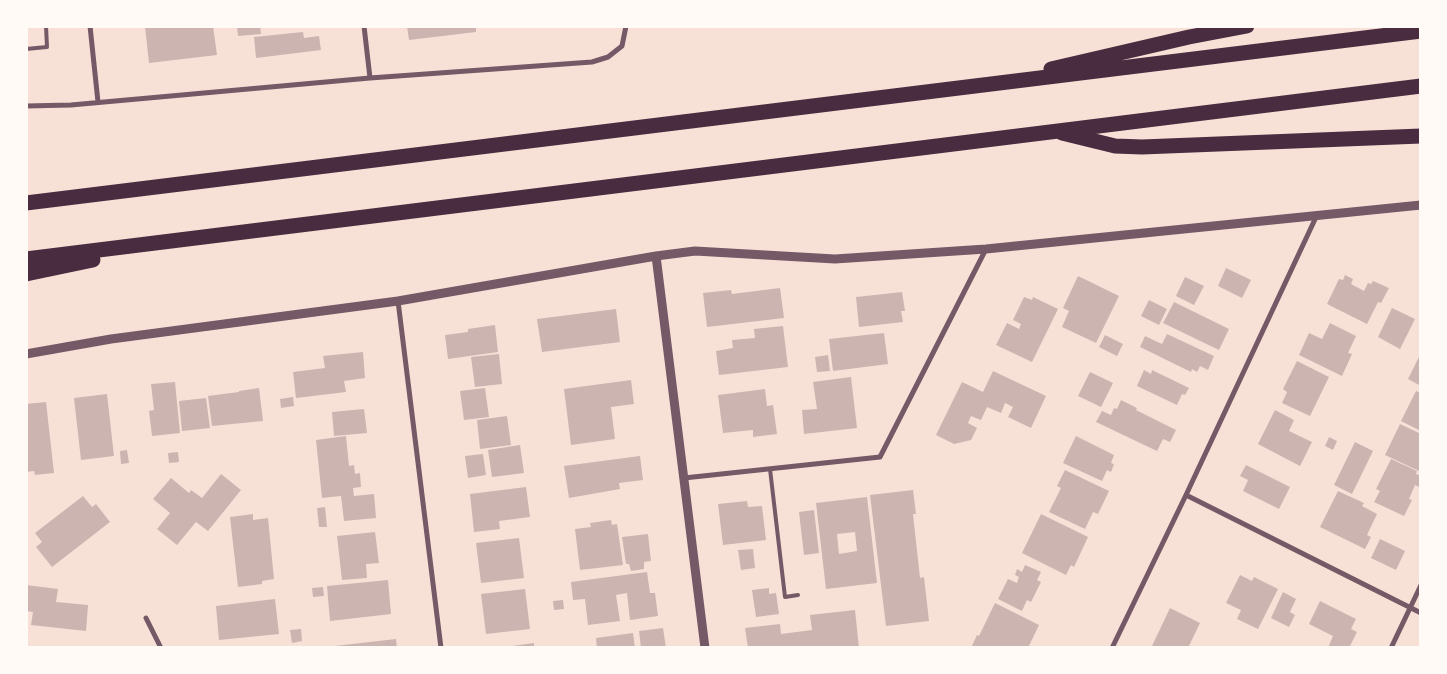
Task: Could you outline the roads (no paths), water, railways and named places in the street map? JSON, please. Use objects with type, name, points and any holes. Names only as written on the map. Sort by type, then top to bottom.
[{"type":"highway","points":[[969,87],[1189,37],[1247,26]]},
{"type":"highway","points":[[26,203],[1421,31]]},
{"type":"highway","points":[[26,259],[1421,86]]},
{"type":"highway","points":[[1053,131],[1115,146],[1142,147],[1421,136]]},
{"type":"highway","points":[[26,274],[180,240]]},
{"type":"street","points":[[90,26],[98,102]]},
{"type":"street","points":[[364,26],[370,78]]},
{"type":"street","points":[[26,106],[98,102],[370,78],[592,62],[608,57],[622,46],[626,26]]},
{"type":"street","points":[[26,354],[111,339],[398,301],[656,256],[695,251],[835,259],[986,249],[1421,205]]},
{"type":"street","points":[[1112,648],[1318,215]]},
{"type":"street","points":[[684,478],[880,457],[986,249]]},
{"type":"street","points":[[656,256],[705,648]]},
{"type":"street","points":[[398,301],[441,648]]},
{"type":"street","points":[[1186,495],[1421,613]]},
{"type":"street","points":[[1390,648],[1421,585]]},
{"type":"street","points":[[146,618],[161,648]]},
{"type":"lane","points":[[26,49],[47,48],[46,26]]},
{"type":"lane","points":[[770,469],[785,597],[798,595]]}]
